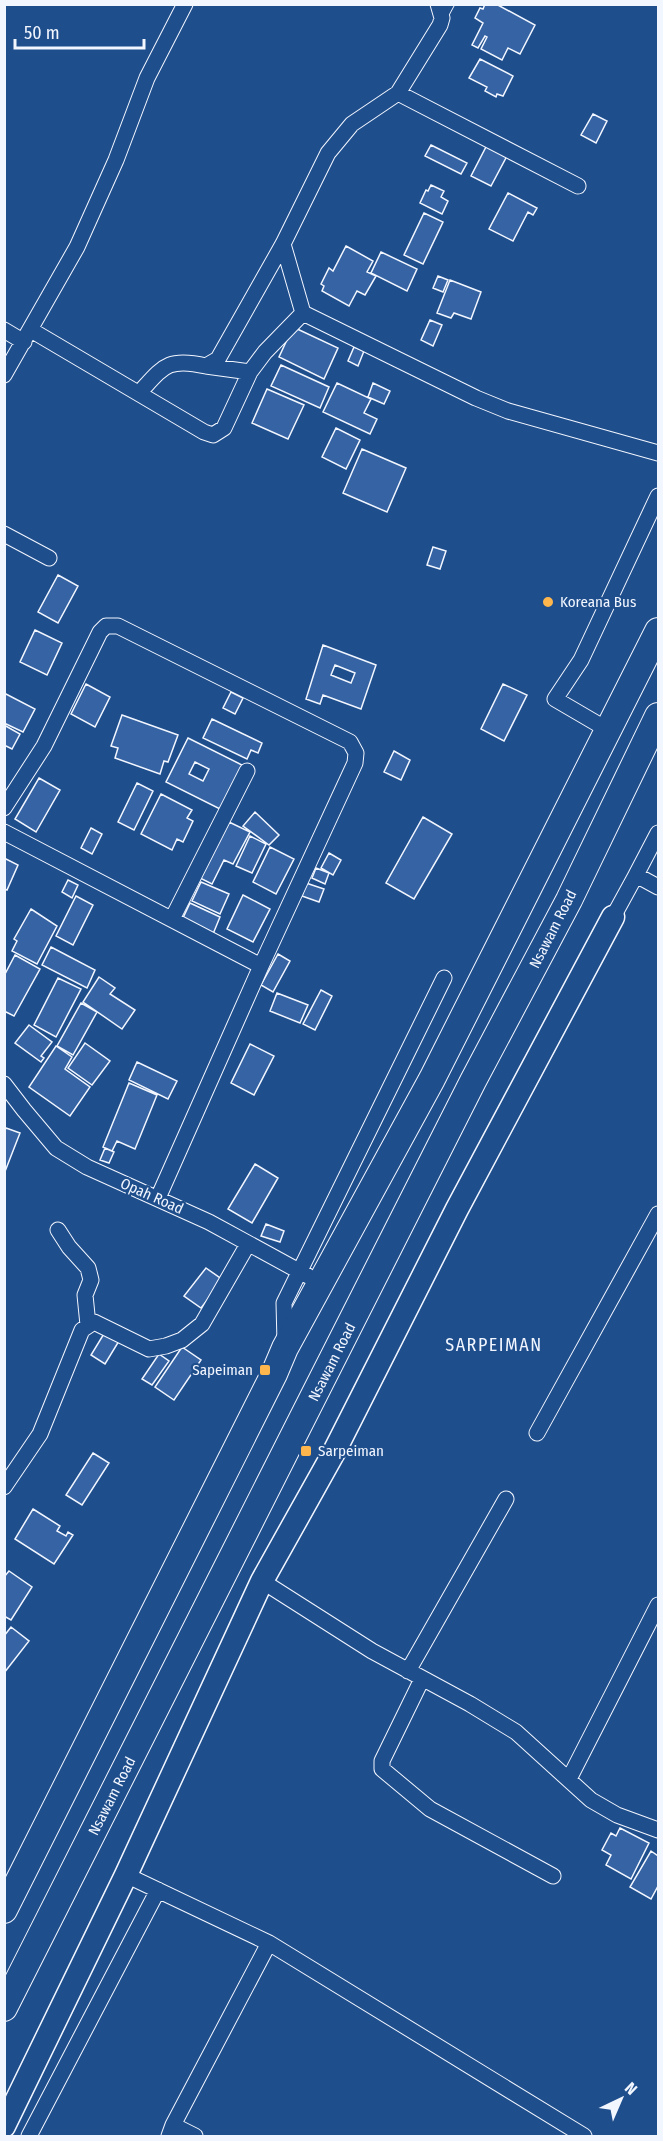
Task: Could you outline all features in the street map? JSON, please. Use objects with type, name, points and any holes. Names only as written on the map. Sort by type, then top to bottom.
[{"type":"highway","points":[[4,1910],[269,1385],[311,1277],[432,1078],[658,631]]},
{"type":"highway","name":"Nsawam Road","points":[[4,2008],[473,1081],[569,900],[658,716]]},
{"type":"main road","points":[[4,2126],[126,1875],[262,1581],[333,1454],[457,1209],[614,917]]},
{"type":"street","points":[[4,375],[77,247],[116,160],[147,78],[185,4]]},
{"type":"street","points":[[206,366],[218,359],[283,244],[328,153],[352,124],[398,93],[440,11]]},
{"type":"street","points":[[398,93],[578,186]]},
{"type":"street","points":[[283,244],[303,313],[476,398],[508,411],[658,453]]},
{"type":"street","points":[[4,330],[27,336],[139,393],[213,435],[224,428],[250,372],[265,352],[303,313]]},
{"type":"street","points":[[139,393],[164,365],[188,361],[250,372]]},
{"type":"street","points":[[608,730],[555,699],[581,660],[658,496]]},
{"type":"street","points":[[4,534],[49,558]]},
{"type":"street","points":[[4,808],[44,746],[100,632],[106,626],[118,627],[350,742],[356,753],[355,763],[261,966],[159,1198]]},
{"type":"street","points":[[172,919],[247,771]]},
{"type":"street","points":[[4,832],[261,966]]},
{"type":"street","points":[[614,917],[658,832]]},
{"type":"street","points":[[636,875],[658,887]]},
{"type":"street","points":[[311,1277],[444,978]]},
{"type":"street","name":"Opah Road","points":[[7,1095],[56,1148],[87,1167],[159,1198],[311,1277]]},
{"type":"street","points":[[537,1434],[658,1214]]},
{"type":"street","points":[[58,1230],[69,1247],[88,1268],[91,1280],[85,1295],[88,1325]]},
{"type":"street","points":[[4,1487],[40,1434],[81,1330],[94,1322],[149,1349],[182,1340],[202,1324],[248,1244]]},
{"type":"street","points":[[408,1671],[506,1498]]},
{"type":"street","points":[[262,1581],[372,1651],[470,1704],[516,1732],[591,1800],[617,1815],[658,1830]]},
{"type":"street","points":[[569,1779],[658,1605]]},
{"type":"street","points":[[422,1680],[382,1761],[382,1769],[430,1809],[553,1876]]},
{"type":"street","points":[[126,1875],[269,1943],[584,2136]]},
{"type":"street","points":[[29,2136],[158,1890]]},
{"type":"street","points":[[195,2136],[171,2131],[269,1943]]},
{"type":"lane","points":[[440,11],[450,4]]},
{"type":"building","points":[[485,4],[496,4],[535,25],[520,54],[508,48],[502,60],[481,49],[487,37],[485,36],[478,48],[472,45],[483,23],[475,18]]},
{"type":"building","points":[[480,59],[513,76],[503,96],[497,94],[496,97],[485,91],[487,87],[469,78]]},
{"type":"building","points":[[593,114],[607,121],[596,143],[581,135]]},
{"type":"building","points":[[488,143],[508,154],[491,186],[471,176]]},
{"type":"building","points":[[431,145],[467,163],[461,174],[425,156]]},
{"type":"building","points":[[431,185],[444,191],[441,197],[448,201],[442,214],[420,203]]},
{"type":"building","points":[[508,193],[537,208],[533,215],[528,212],[513,241],[489,229]]},
{"type":"building","points":[[424,213],[443,222],[423,264],[404,255]]},
{"type":"building","points":[[346,246],[373,261],[367,272],[376,276],[365,295],[357,291],[349,306],[322,291],[324,286],[321,284],[329,268],[333,271]]},
{"type":"building","points":[[381,252],[417,269],[407,291],[371,273]]},
{"type":"building","points":[[438,276],[448,280],[443,292],[433,288]]},
{"type":"building","points":[[450,280],[481,292],[471,319],[454,313],[451,318],[437,313]]},
{"type":"building","points":[[430,320],[442,325],[433,346],[421,340]]},
{"type":"building","points":[[293,327],[338,348],[324,379],[279,357]]},
{"type":"building","points":[[354,347],[364,351],[358,366],[348,361]]},
{"type":"building","points":[[281,365],[329,387],[320,408],[271,386]]},
{"type":"building","points":[[337,383],[371,399],[364,413],[377,419],[370,434],[323,412]]},
{"type":"building","points":[[373,383],[390,391],[384,404],[368,397]]},
{"type":"building","points":[[267,389],[304,405],[288,439],[252,423]]},
{"type":"building","points":[[336,428],[360,440],[346,469],[322,457]]},
{"type":"building","points":[[362,449],[406,468],[387,512],[343,493]]},
{"type":"building","points":[[433,547],[446,551],[440,569],[427,565]]},
{"type":"building","points":[[58,575],[78,586],[58,623],[38,612]]},
{"type":"building","points":[[35,630],[62,643],[47,675],[20,662]]},
{"type":"building","points":[[323,645],[376,665],[361,709],[323,695],[320,704],[306,699]],"holes":[[[335,665],[355,673],[351,683],[331,675]]]},
{"type":"building","points":[[86,684],[110,697],[95,727],[71,714]]},
{"type":"building","points":[[503,684],[527,695],[504,741],[481,729]]},
{"type":"building","points":[[231,692],[243,698],[235,714],[223,708]]},
{"type":"building","points":[[4,693],[35,709],[23,732],[4,723]]},
{"type":"building","points":[[122,715],[178,735],[168,762],[164,761],[160,774],[115,758],[118,748],[111,746]]},
{"type":"building","points":[[212,719],[262,743],[258,753],[251,750],[247,759],[203,738]]},
{"type":"building","points":[[4,725],[20,734],[12,749],[4,745]]},
{"type":"building","points":[[188,738],[242,765],[220,809],[166,782]],"holes":[[[195,762],[209,769],[203,781],[189,774]]]},
{"type":"building","points":[[394,751],[410,760],[401,780],[384,772]]},
{"type":"building","points":[[39,778],[60,790],[36,832],[15,819]]},
{"type":"building","points":[[137,783],[153,791],[134,830],[118,822]]},
{"type":"building","points":[[161,794],[192,810],[187,818],[193,821],[183,842],[177,839],[172,850],[141,834]]},
{"type":"building","points":[[255,812],[279,835],[269,845],[243,826]]},
{"type":"building","points":[[423,817],[452,834],[414,899],[386,883]]},
{"type":"building","points":[[229,822],[250,832],[233,864],[224,860],[212,884],[200,878]]},
{"type":"building","points":[[91,828],[102,834],[92,854],[81,848]]},
{"type":"building","points":[[250,836],[266,844],[252,873],[236,866]]},
{"type":"building","points":[[270,847],[294,859],[276,894],[253,882]]},
{"type":"building","points":[[329,853],[341,860],[333,875],[321,868]]},
{"type":"building","points":[[4,858],[18,865],[7,890],[4,889]]},
{"type":"building","points":[[316,868],[329,873],[325,884],[312,878]]},
{"type":"building","points":[[68,880],[78,885],[72,898],[62,892]]},
{"type":"building","points":[[201,882],[229,894],[220,914],[192,901]]},
{"type":"building","points":[[306,883],[324,889],[319,902],[302,896]]},
{"type":"building","points":[[243,895],[270,909],[253,942],[227,929]]},
{"type":"building","points":[[76,896],[93,905],[73,945],[56,936]]},
{"type":"building","points":[[190,903],[220,917],[213,934],[182,920]]},
{"type":"building","points":[[31,909],[57,926],[37,964],[12,951],[17,941],[14,939]]},
{"type":"building","points":[[51,947],[95,970],[87,988],[42,965]]},
{"type":"building","points":[[278,954],[290,961],[273,992],[261,985]]},
{"type":"building","points":[[15,955],[40,969],[14,1016],[4,1011],[4,976]]},
{"type":"building","points":[[99,977],[115,988],[110,994],[135,1010],[122,1029],[83,1002]]},
{"type":"building","points":[[58,978],[81,989],[56,1037],[34,1025]]},
{"type":"building","points":[[321,990],[332,996],[315,1030],[303,1024]]},
{"type":"building","points":[[277,993],[308,1005],[300,1023],[270,1011]]},
{"type":"building","points":[[81,1003],[97,1012],[73,1055],[57,1046]]},
{"type":"building","points":[[29,1025],[52,1042],[41,1056],[44,1058],[41,1062],[15,1043]]},
{"type":"building","points":[[85,1043],[110,1061],[92,1085],[68,1068]]},
{"type":"building","points":[[250,1044],[274,1056],[254,1095],[231,1083]]},
{"type":"building","points":[[56,1046],[72,1057],[65,1069],[90,1087],[70,1116],[29,1087]]},
{"type":"building","points":[[137,1062],[177,1081],[168,1099],[129,1080]]},
{"type":"building","points":[[129,1083],[157,1095],[135,1149],[117,1141],[112,1151],[103,1147]]},
{"type":"building","points":[[6,1128],[20,1133],[4,1174],[4,1133]]},
{"type":"building","points":[[105,1148],[114,1152],[109,1163],[100,1160]]},
{"type":"building","points":[[255,1164],[278,1178],[252,1223],[228,1209]]},
{"type":"building","points":[[266,1224],[284,1231],[280,1242],[261,1236]]},
{"type":"building","points":[[206,1268],[223,1280],[201,1308],[184,1296]]},
{"type":"building","points":[[105,1332],[119,1341],[105,1364],[91,1355]]},
{"type":"building","points":[[182,1347],[201,1360],[174,1400],[155,1387]]},
{"type":"building","points":[[159,1354],[169,1361],[152,1385],[142,1379]]},
{"type":"building","points":[[93,1453],[109,1463],[82,1505],[66,1495]]},
{"type":"building","points":[[33,1509],[60,1526],[57,1531],[66,1536],[68,1532],[73,1535],[54,1564],[15,1539]]},
{"type":"building","points":[[9,1571],[32,1587],[11,1620],[4,1616],[4,1577]]},
{"type":"building","points":[[11,1627],[29,1641],[4,1673],[4,1636]]},
{"type":"building","points":[[620,1828],[649,1843],[631,1879],[606,1865],[611,1855],[602,1850],[611,1833],[616,1836]]},
{"type":"building","points":[[651,1851],[658,1856],[658,1886],[651,1899],[630,1887]]},
{"type":"place","name":"Koreana Bus","points":[[548,602]]},
{"type":"place","name":"Sapeiman","points":[[265,1370]]},
{"type":"place","name":"Sarpeiman","points":[[306,1451]]},
{"type":"district","name":"SARPEIMAN","points":[[494,1345]]}]
